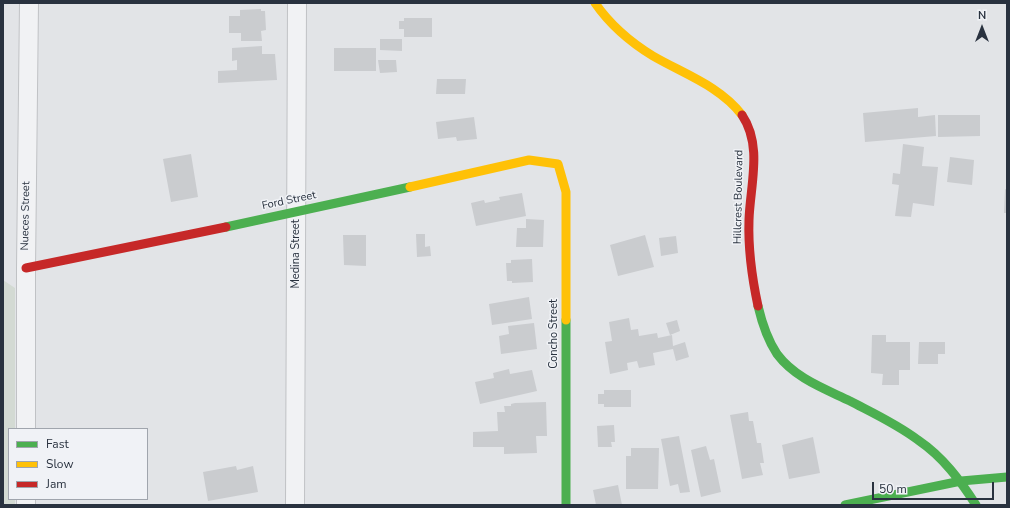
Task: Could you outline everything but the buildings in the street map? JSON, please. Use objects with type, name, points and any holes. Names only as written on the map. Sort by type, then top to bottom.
[{"type":"street","name":"Nueces Street","points":[[26,428],[29,3]]},
{"type":"street","name":"Medina Street","points":[[295,505],[297,3]]},
{"type":"street","name":"Hillcrest Boulevard","points":[[595,3],[610,22],[625,36],[724,95],[736,106],[747,123],[752,141],[753,162],[749,219],[750,247],[757,301],[763,328],[773,349],[788,366],[801,377],[913,435],[933,451],[961,481],[976,505]]},
{"type":"street","name":"Ford Street","points":[[26,268],[297,212],[529,160],[558,164]]},
{"type":"street","name":"Concho Street","points":[[558,164],[566,192],[566,505]]},
{"type":"street","points":[[847,505],[961,481],[1007,477]]},
{"type":"shaded area","points":[[3,280],[15,288],[15,428],[8,428],[8,500],[15,500],[15,505],[3,505]]},
{"type":"traffic: fast","points":[[226,227],[410,187]]},
{"type":"traffic: fast","points":[[758,306],[763,325],[773,348],[792,370],[810,382],[885,419],[910,434],[943,461],[964,487],[976,505]]},
{"type":"traffic: fast","points":[[566,320],[566,505]]},
{"type":"traffic: fast","points":[[845,505],[961,481],[1007,477]]},
{"type":"traffic: slow","points":[[595,3],[614,26],[636,45],[653,56],[712,88],[723,96],[742,115]]},
{"type":"traffic: slow","points":[[410,187],[529,160],[558,164],[566,192],[566,320]]},
{"type":"traffic: jam","points":[[742,115],[748,127],[754,153],[749,220],[749,242],[752,274],[758,306]]},
{"type":"traffic: jam","points":[[26,268],[226,227]]}]
